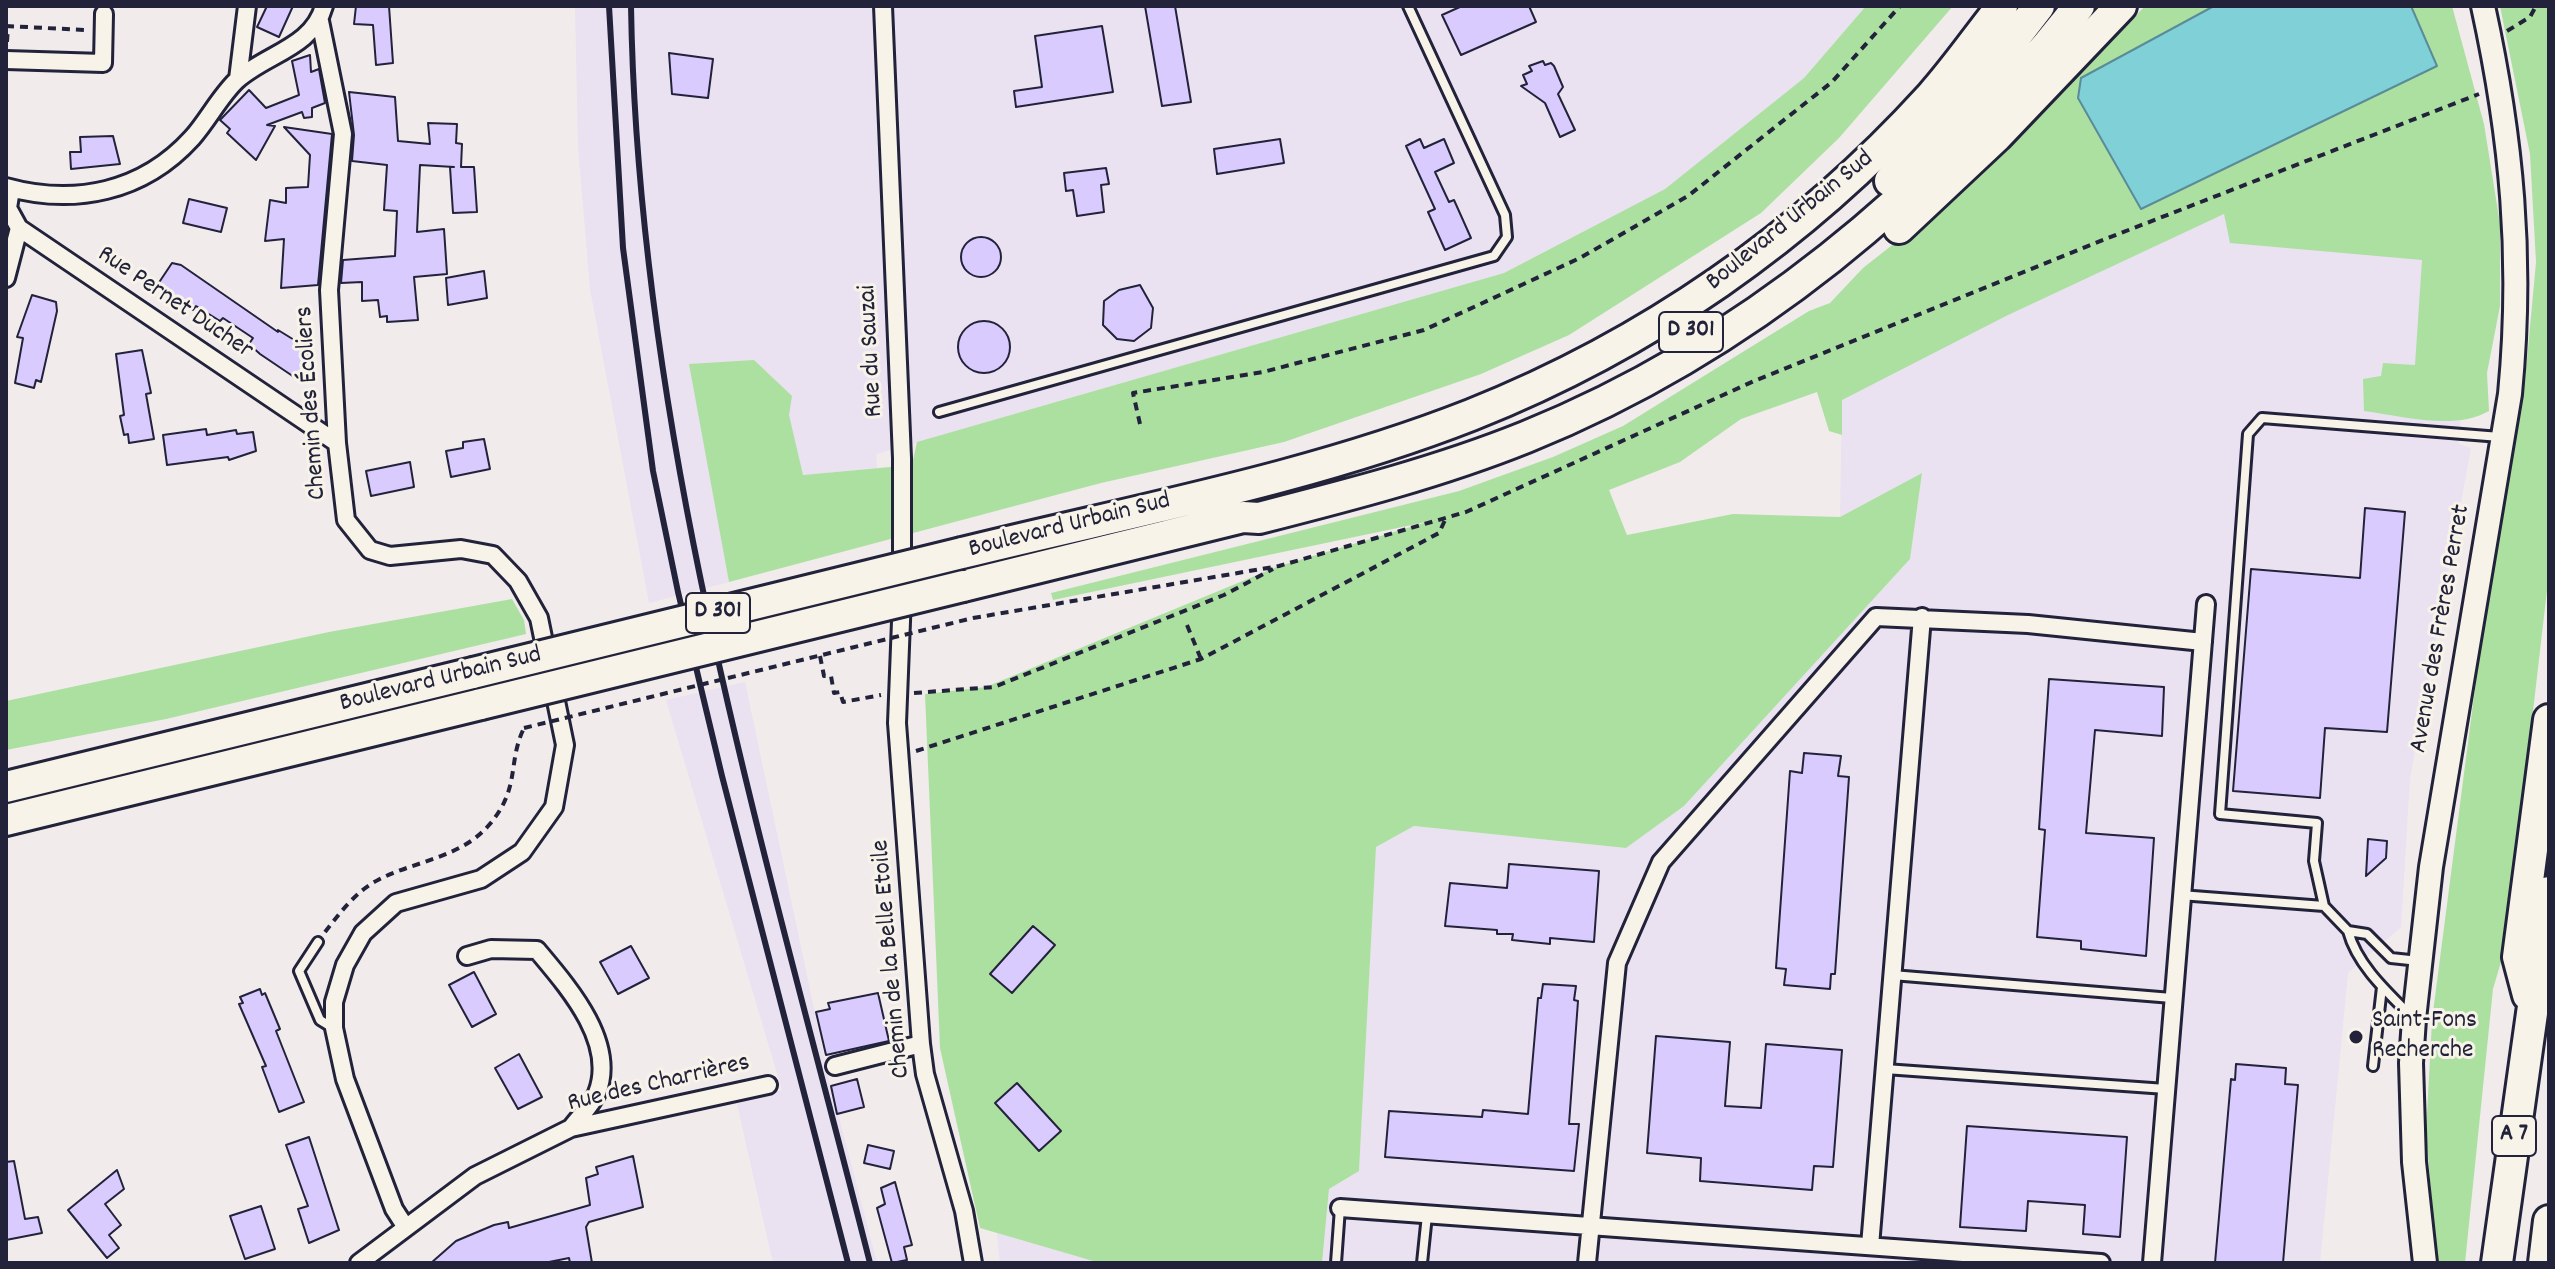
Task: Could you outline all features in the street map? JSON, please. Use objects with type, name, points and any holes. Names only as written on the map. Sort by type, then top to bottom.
[{"type":"highway","points":[[1933,94],[1985,6]]},
{"type":"highway","name":"Boulevard Urbain Sud","points":[[12,783],[473,673],[1356,454],[1469,416],[1559,376],[1672,313],[1777,240],[1865,165],[1933,94],[2002,6]]},
{"type":"highway","name":"D 301","points":[[1243,517],[1257,508],[1385,472],[1521,422],[1615,377],[1717,316],[1812,249],[1909,163],[1974,92],[2039,6]]},
{"type":"highway","points":[[1243,517],[1259,518],[1390,484],[1514,442],[1623,392],[1752,315],[1803,281],[1897,203],[1989,112],[2079,6]]},
{"type":"highway","points":[[1243,517],[1270,527],[1394,497],[1491,469],[1588,428],[1716,360],[1806,303],[1909,219],[1997,136],[2121,6]]},
{"type":"highway","name":"Boulevard Urbain Sud","points":[[6,820],[1243,517]]},
{"type":"highway","points":[[2531,1009],[2518,957],[2549,720]]},
{"type":"highway","name":"A 7","points":[[2497,1263],[2549,892]]},
{"type":"highway","points":[[2544,1263],[2549,1221]]},
{"type":"street","points":[[238,79],[247,6]]},
{"type":"street","name":"Rue du Sauzai","points":[[883,6],[902,458],[903,654],[899,693]]},
{"type":"street","name":"Avenue des Frères Perret","points":[[2425,1263],[2414,1162],[2411,1063],[2414,1019],[2431,867],[2503,438],[2515,346],[2515,196],[2500,86],[2483,6]]},
{"type":"street","points":[[6,278],[19,228],[8,208],[8,188],[55,194],[107,193],[150,174],[191,139],[238,79],[290,48],[322,14]]},
{"type":"street","name":"Chemin des Écoliers","points":[[322,14],[343,134],[329,290],[337,443],[346,520],[370,550],[390,556],[461,549],[493,555],[518,581],[539,618],[565,745],[563,772],[554,807],[522,852],[481,879],[396,903],[363,933],[345,965],[334,1002],[334,1028],[345,1079],[394,1209],[405,1226]]},
{"type":"street","points":[[6,60],[103,63],[104,22]]},
{"type":"street","name":"Rue Pernet Ducher","points":[[19,228],[337,443]]},
{"type":"street","points":[[2152,1263],[2206,604]]},
{"type":"street","points":[[1587,1263],[1617,963],[1661,862],[1876,617],[1922,617],[2203,642]]},
{"type":"street","points":[[1870,1246],[1922,617]]},
{"type":"street","name":"Chemin de la Belle Etoile","points":[[899,693],[900,755],[921,1044],[925,1074],[964,1211],[973,1263]]},
{"type":"street","points":[[467,956],[491,949],[537,950],[565,983],[594,1032],[602,1062],[597,1094],[571,1128]]},
{"type":"street","points":[[835,1066],[921,1044]]},
{"type":"street","name":"Rue des Charrières","points":[[359,1263],[475,1176],[571,1128],[768,1085]]},
{"type":"street","points":[[1340,1208],[2101,1263]]},
{"type":"lane","points":[[939,412],[1494,256],[1507,237],[1505,215],[1408,6]]},
{"type":"lane","points":[[2414,1019],[2382,987],[2352,946],[2348,931],[2324,906],[2314,861],[2317,823],[2220,814],[2248,434],[2262,418],[2503,438]]},
{"type":"lane","points":[[2180,895],[2324,906]]},
{"type":"lane","points":[[2348,931],[2367,934],[2391,958],[2420,961]]},
{"type":"lane","points":[[318,942],[299,971],[320,1020],[334,1028]]},
{"type":"lane","points":[[1892,975],[2172,998]]},
{"type":"lane","points":[[2373,1066],[2382,987]]},
{"type":"lane","points":[[1885,1069],[2166,1089]]},
{"type":"lane","points":[[1336,1263],[1340,1208]]},
{"type":"lane","points":[[1422,1263],[1427,1215]]},
{"type":"path","points":[[1140,424],[1133,393],[1263,372],[1424,330],[1580,258],[1688,196],[1832,82],[1900,6]]},
{"type":"path","points":[[2491,40],[2530,17],[2536,6]]},
{"type":"path","points":[[7,42],[7,26],[104,22]]},
{"type":"path","points":[[318,942],[348,902],[377,880],[451,852],[487,827],[513,784],[518,741],[524,728],[973,618],[1279,566],[1413,524],[1446,518],[1754,381],[2108,238],[2500,86]]},
{"type":"path","points":[[900,755],[931,748],[1201,659],[1439,533],[1446,518]]},
{"type":"path","points":[[899,693],[994,687],[1224,595],[1279,566]]},
{"type":"path","points":[[1187,625],[1201,659]]},
{"type":"path","points":[[820,656],[824,676],[831,676],[834,693],[840,692],[843,702],[878,696]]},
{"type":"shaded area","points":[[575,6],[1866,6],[1804,78],[1665,189],[1504,273],[876,454],[877,468],[803,475],[716,500],[729,582],[649,603],[590,289],[578,146]]},
{"type":"shaded area","points":[[2225,214],[2422,259],[2462,401],[2459,444],[2471,448],[2410,778],[2401,927],[2348,973],[2320,1263],[1322,1263],[1329,1189],[1359,1171],[1376,847],[1414,826],[1626,848],[1684,806],[1910,559],[1922,473],[1840,517],[1842,400],[1856,352]]},
{"type":"shaded area","points":[[745,682],[828,1075],[877,1263],[773,1263],[737,1104],[782,1090],[666,700]]},
{"type":"shaded area","points":[[997,1233],[1100,1263],[1000,1263]]},
{"type":"green space","points":[[1866,6],[1953,6],[1839,138],[1761,213],[1569,335],[1481,374],[1284,442],[1101,483],[729,582],[689,364],[754,360],[792,396],[789,415],[803,475],[912,465],[917,442],[1504,273],[1665,189],[1804,78]]},
{"type":"green space","points":[[2145,6],[2214,6],[2081,78],[2437,66],[2411,6],[2452,6],[2484,124],[2500,224],[2500,306],[2487,373],[2489,411],[2475,417],[2444,421],[2364,411],[2363,379],[2381,376],[2383,363],[2415,365],[2422,260],[2230,243],[2224,214],[2006,316],[1842,400],[1842,435],[1829,431],[1817,392],[1741,419],[1680,462],[1609,490],[1627,535],[1733,514],[1840,517],[1922,473],[1910,559],[1684,806],[1626,848],[1414,826],[1376,847],[1359,1171],[1329,1189],[1322,1263],[1100,1263],[980,1228],[940,1048],[925,694],[986,687],[1279,566],[1431,521],[1053,600],[1051,593],[1459,491],[1553,457],[1623,426],[1809,311],[1830,303],[1863,268],[1938,209],[2057,98]]},
{"type":"green space","points":[[2500,6],[2549,6],[2549,573],[2506,945],[2493,989],[2465,1263],[2437,1263],[2426,1133],[2432,1020],[2487,596],[2525,381],[2536,262],[2530,154]]},
{"type":"green space","points":[[512,599],[524,620],[526,634],[166,719],[6,750],[6,701],[329,632]]},
{"type":"water","points":[[2214,6],[2411,6],[2437,66],[2141,209],[2078,98],[2081,78]]},
{"type":"building","points":[[267,6],[293,6],[279,37],[257,27]]},
{"type":"building","points":[[356,6],[389,6],[393,63],[376,65],[373,25],[354,24]]},
{"type":"building","points":[[1145,6],[1175,6],[1191,102],[1162,106]]},
{"type":"building","points":[[1462,6],[1529,6],[1536,22],[1461,55],[1442,15]]},
{"type":"building","points":[[1102,26],[1113,92],[1016,107],[1014,91],[1042,87],[1035,36]]},
{"type":"building","points":[[669,53],[713,59],[708,98],[672,94]]},
{"type":"building","points":[[310,55],[311,72],[319,69],[325,103],[312,108],[312,117],[304,118],[302,112],[267,125],[275,126],[256,160],[227,133],[230,129],[220,120],[249,90],[266,108],[299,95],[292,61]]},
{"type":"building","points":[[1543,61],[1545,65],[1551,63],[1554,66],[1563,87],[1558,94],[1575,130],[1560,137],[1545,103],[1521,86],[1527,84],[1523,75],[1532,71],[1529,66]]},
{"type":"building","points":[[349,92],[395,97],[398,141],[430,144],[428,123],[457,124],[456,143],[462,144],[461,167],[474,167],[477,212],[453,213],[450,167],[454,167],[420,165],[417,232],[444,229],[447,274],[414,277],[418,320],[387,322],[387,316],[380,317],[378,300],[362,301],[362,282],[341,283],[343,260],[395,256],[397,211],[384,210],[387,165],[352,161],[354,135]]},
{"type":"building","points":[[284,127],[332,134],[318,285],[281,288],[284,239],[265,241],[270,200],[286,203],[286,188],[308,187],[310,155]]},
{"type":"building","points":[[113,136],[120,164],[71,169],[70,152],[81,152],[80,137]]},
{"type":"building","points":[[1280,139],[1284,163],[1217,174],[1214,149]]},
{"type":"building","points":[[1420,139],[1424,148],[1444,139],[1454,163],[1435,172],[1449,202],[1454,200],[1471,238],[1445,250],[1428,212],[1435,209],[1406,146]]},
{"type":"building","points":[[1106,168],[1109,184],[1101,185],[1104,212],[1077,216],[1073,190],[1066,191],[1064,173]]},
{"type":"building","points":[[189,199],[227,208],[221,232],[183,223]]},
{"type":"building","points":[[981,237],[995,243],[1001,257],[995,271],[981,277],[967,271],[961,257],[967,243]]},
{"type":"building","points":[[172,263],[181,265],[278,332],[304,346],[302,351],[309,355],[305,361],[313,367],[303,383],[260,354],[249,344],[253,338],[223,318],[220,321],[196,306],[193,310],[169,295],[171,292],[158,284]]},
{"type":"building","points":[[484,271],[487,298],[448,305],[446,278]]},
{"type":"building","points":[[1140,285],[1153,308],[1151,328],[1134,341],[1117,339],[1103,325],[1104,301],[1119,290]]},
{"type":"building","points":[[32,295],[56,302],[57,311],[41,382],[36,380],[34,388],[15,383],[23,338],[17,337]]},
{"type":"building","points":[[984,321],[1003,328],[1010,347],[1003,366],[984,373],[965,366],[958,347],[965,328]]},
{"type":"building","points":[[142,350],[151,393],[146,394],[154,439],[129,443],[120,416],[124,415],[116,354]]},
{"type":"building","points":[[206,429],[207,435],[236,430],[237,434],[253,432],[256,451],[229,460],[228,457],[167,465],[163,435]]},
{"type":"building","points":[[484,439],[490,469],[451,477],[446,451],[463,448],[463,442]]},
{"type":"building","points":[[410,462],[414,487],[371,496],[366,471]]},
{"type":"building","points":[[2365,508],[2405,512],[2387,732],[2325,728],[2320,798],[2233,791],[2251,569],[2360,578]]},
{"type":"building","points":[[2049,679],[2164,687],[2162,736],[2095,730],[2086,833],[2154,838],[2146,956],[2081,949],[2081,941],[2037,937],[2045,830],[2039,829]]},
{"type":"building","points":[[1804,753],[1841,756],[1838,776],[1849,777],[1835,974],[1831,974],[1830,989],[1784,985],[1786,969],[1776,968],[1790,771],[1802,773]]},
{"type":"building","points":[[2368,839],[2387,841],[2386,858],[2366,876]]},
{"type":"building","points":[[1509,864],[1599,871],[1594,942],[1550,938],[1550,944],[1512,940],[1513,934],[1497,934],[1497,930],[1445,926],[1450,883],[1507,888]]},
{"type":"building","points":[[1033,926],[1055,945],[1012,993],[990,974]]},
{"type":"building","points":[[631,946],[649,978],[618,994],[600,962]]},
{"type":"building","points":[[474,972],[496,1014],[472,1027],[449,985]]},
{"type":"building","points":[[1543,984],[1576,986],[1574,1000],[1578,1001],[1569,1124],[1579,1124],[1574,1171],[1385,1157],[1389,1111],[1482,1117],[1483,1110],[1528,1114],[1538,998],[1541,998]]},
{"type":"building","points":[[260,989],[262,995],[265,993],[280,1029],[276,1031],[304,1102],[279,1112],[262,1067],[266,1066],[239,1004],[243,1003],[240,997]]},
{"type":"building","points":[[878,993],[889,1041],[826,1055],[816,1012],[830,1009],[828,1003]]},
{"type":"building","points":[[1656,1036],[1730,1042],[1725,1106],[1761,1108],[1766,1044],[1842,1050],[1833,1167],[1814,1166],[1812,1190],[1700,1181],[1701,1158],[1647,1153]]},
{"type":"building","points":[[519,1054],[542,1097],[518,1109],[495,1068]]},
{"type":"building","points":[[2236,1064],[2286,1068],[2285,1084],[2298,1085],[2283,1263],[2215,1263],[2231,1079],[2235,1080]]},
{"type":"building","points":[[857,1079],[864,1107],[837,1114],[831,1086]]},
{"type":"building","points":[[1017,1083],[1061,1131],[1039,1151],[995,1103]]},
{"type":"building","points":[[1967,1126],[2127,1137],[2120,1237],[2083,1234],[2085,1205],[2028,1201],[2026,1231],[1960,1227]]},
{"type":"building","points":[[309,1137],[339,1230],[309,1243],[298,1209],[308,1206],[286,1145]]},
{"type":"building","points":[[868,1145],[894,1151],[890,1169],[864,1163]]},
{"type":"building","points":[[633,1156],[643,1207],[589,1222],[586,1227],[592,1263],[570,1263],[569,1258],[544,1263],[431,1263],[456,1241],[494,1225],[508,1222],[509,1228],[590,1205],[586,1178],[598,1174],[596,1167]]},
{"type":"building","points":[[14,1161],[25,1219],[38,1217],[42,1233],[6,1240],[6,1162]]},
{"type":"building","points":[[117,1170],[124,1189],[105,1204],[121,1225],[109,1235],[119,1248],[107,1258],[68,1210]]},
{"type":"building","points":[[895,1182],[912,1245],[904,1247],[907,1260],[892,1263],[877,1208],[885,1204],[881,1188]]},
{"type":"building","points":[[261,1206],[275,1249],[245,1259],[230,1216]]},
{"type":"railway","points":[[609,6],[623,248],[653,471],[722,776],[848,1263]]},
{"type":"railway","points":[[631,6],[639,167],[657,326],[682,484],[750,797],[870,1263]]},
{"type":"place","name":"Saint-Fons Recherche","points":[[2356,1037]]}]
